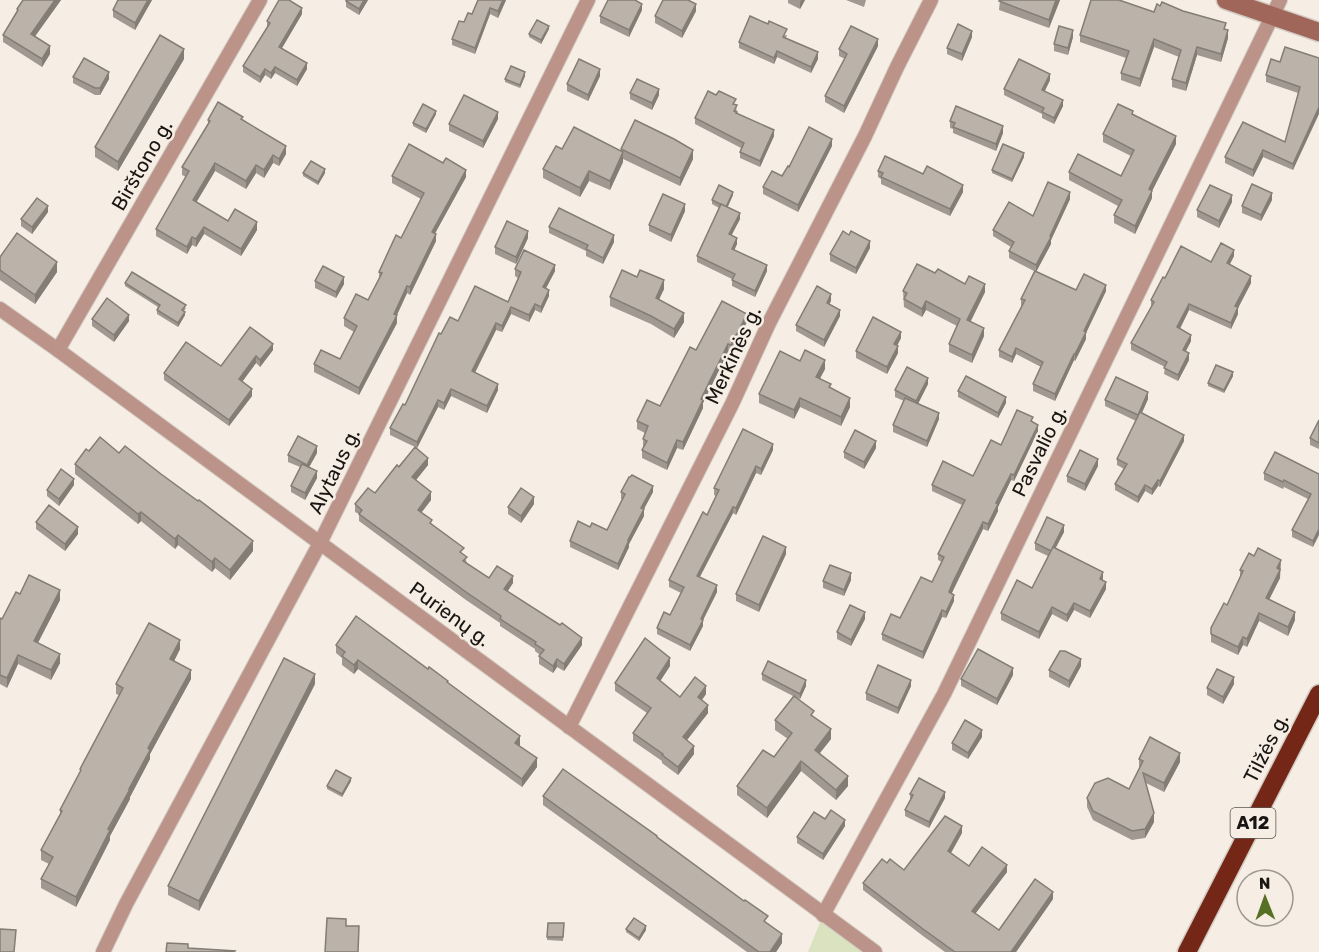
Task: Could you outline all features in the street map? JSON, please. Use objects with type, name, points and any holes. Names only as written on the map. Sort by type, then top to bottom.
[{"type":"highway","name":"Tilžės g.","points":[[1187,952],[1319,694]]},
{"type":"main road","points":[[1226,0],[1276,8],[1319,32]]},
{"type":"street","name":"Birštono g.","points":[[58,350],[260,0]]},
{"type":"street","name":"Alytaus g.","points":[[103,952],[126,904],[320,543],[588,0]]},
{"type":"street","name":"Merkinės g.","points":[[569,727],[732,404],[769,323],[866,136],[931,0]]},
{"type":"street","name":"Pasvalio g.","points":[[823,915],[944,694],[1276,8]]},
{"type":"street","name":"Purienų g.","points":[[0,309],[875,952]]},
{"type":"green space","points":[[823,915],[874,952],[808,952]]},
{"type":"building","points":[[23,0],[55,0],[31,34],[50,46],[42,59],[3,35]]},
{"type":"building","points":[[118,0],[148,0],[135,23],[113,10]]},
{"type":"building","points":[[279,0],[289,0],[302,8],[279,47],[307,63],[297,80],[275,67],[271,73],[265,69],[260,77],[243,66],[270,23],[267,21]]},
{"type":"building","points":[[346,0],[364,0],[359,9]]},
{"type":"building","points":[[478,0],[503,0],[498,11],[490,8],[475,48],[452,39],[459,21],[464,22],[468,13],[472,14]]},
{"type":"building","points":[[608,0],[635,0],[642,4],[629,30],[600,16]]},
{"type":"building","points":[[663,0],[688,0],[696,4],[682,31],[655,16]]},
{"type":"building","points":[[1000,0],[1056,0],[1049,20]]},
{"type":"building","points":[[1091,0],[1119,0],[1154,12],[1157,4],[1160,6],[1162,2],[1183,11],[1226,23],[1224,29],[1228,30],[1221,54],[1197,47],[1186,83],[1172,79],[1181,50],[1154,39],[1140,79],[1121,73],[1129,51],[1080,35]]},
{"type":"building","points":[[750,16],[787,29],[783,37],[818,52],[811,67],[777,51],[774,58],[739,42]]},
{"type":"building","points":[[537,20],[549,26],[541,40],[529,34]]},
{"type":"building","points":[[958,24],[972,31],[962,54],[947,48]]},
{"type":"building","points":[[851,26],[878,39],[844,106],[825,96],[847,54],[839,49]]},
{"type":"building","points":[[1059,26],[1073,30],[1068,48],[1054,44]]},
{"type":"building","points":[[160,35],[184,49],[118,162],[95,147]]},
{"type":"building","points":[[1285,47],[1319,58],[1319,107],[1293,164],[1263,150],[1253,170],[1225,157],[1243,122],[1285,142],[1300,87],[1266,75],[1271,59],[1280,62]]},
{"type":"building","points":[[84,58],[109,72],[100,88],[95,88],[73,77]]},
{"type":"building","points":[[579,59],[600,69],[588,95],[567,84]]},
{"type":"building","points":[[1019,59],[1050,74],[1042,90],[1063,100],[1054,118],[1042,112],[1044,108],[1004,89]]},
{"type":"building","points":[[511,66],[525,72],[520,85],[505,79]]},
{"type":"building","points":[[637,79],[659,89],[652,103],[630,93]]},
{"type":"building","points":[[708,91],[716,95],[719,91],[736,99],[733,104],[737,105],[734,111],[736,113],[774,130],[760,161],[740,152],[744,143],[695,118]]},
{"type":"building","points":[[464,95],[498,112],[483,141],[449,124]]},
{"type":"building","points":[[218,102],[286,146],[279,159],[273,155],[264,170],[256,165],[246,181],[215,163],[193,200],[228,221],[235,209],[257,222],[241,249],[204,227],[196,239],[192,237],[187,247],[156,229],[189,171],[182,167],[210,121],[208,120]]},
{"type":"building","points":[[423,104],[436,111],[426,129],[413,123]]},
{"type":"building","points":[[1118,104],[1133,111],[1132,114],[1176,136],[1149,189],[1152,191],[1135,226],[1114,215],[1122,200],[1069,172],[1078,154],[1121,176],[1134,150],[1103,134]]},
{"type":"building","points":[[956,106],[1003,126],[996,144],[953,127],[955,123],[950,121]]},
{"type":"building","points":[[635,120],[693,150],[680,178],[621,149]]},
{"type":"building","points":[[574,127],[623,152],[610,181],[589,171],[580,188],[543,169],[556,146],[562,149]]},
{"type":"building","points":[[809,127],[832,139],[798,205],[763,187],[772,171],[782,176],[789,167]]},
{"type":"building","points":[[409,144],[443,163],[446,158],[466,170],[432,232],[436,234],[410,287],[407,286],[394,314],[397,315],[359,388],[314,364],[321,350],[340,359],[357,326],[344,318],[356,294],[368,300],[382,273],[379,272],[396,235],[401,238],[424,193],[392,176]]},
{"type":"building","points":[[1003,144],[1024,153],[1012,179],[992,170]]},
{"type":"building","points":[[885,156],[923,174],[927,166],[963,185],[950,209],[881,177],[883,173],[878,171]]},
{"type":"building","points":[[311,161],[325,169],[318,182],[303,173]]},
{"type":"building","points":[[1048,182],[1070,192],[1036,265],[1009,251],[1014,242],[993,230],[1009,202],[1033,216]]},
{"type":"building","points":[[1252,184],[1272,193],[1261,215],[1242,206]]},
{"type":"building","points":[[719,185],[733,192],[726,207],[712,200]]},
{"type":"building","points":[[1210,185],[1232,195],[1219,221],[1197,210]]},
{"type":"building","points":[[663,194],[685,204],[671,235],[649,225]]},
{"type":"building","points":[[37,198],[48,206],[32,227],[21,219]]},
{"type":"building","points":[[721,204],[740,213],[729,234],[737,238],[732,249],[767,265],[755,291],[732,280],[735,274],[697,256]]},
{"type":"building","points":[[559,208],[614,235],[603,258],[586,249],[588,245],[549,227]]},
{"type":"building","points":[[507,221],[528,231],[516,257],[495,247]]},
{"type":"building","points":[[843,231],[849,235],[851,231],[870,241],[856,268],[830,254]]},
{"type":"building","points":[[17,233],[57,262],[35,295],[0,270],[0,257]]},
{"type":"building","points":[[1221,243],[1234,250],[1227,263],[1251,276],[1235,306],[1238,307],[1231,323],[1189,304],[1177,327],[1191,335],[1183,350],[1189,353],[1178,375],[1164,368],[1167,362],[1131,343],[1154,302],[1151,300],[1181,246],[1211,262]]},
{"type":"building","points":[[524,250],[555,265],[543,287],[549,290],[541,307],[535,304],[529,315],[511,307],[502,326],[496,323],[472,371],[498,384],[487,406],[451,389],[444,403],[438,400],[417,442],[390,428],[403,404],[405,405],[439,333],[441,334],[450,317],[458,321],[475,286],[508,302],[521,272],[515,269]]},
{"type":"building","points":[[917,264],[935,273],[938,269],[965,284],[969,276],[985,284],[967,320],[984,328],[972,355],[949,344],[960,319],[926,301],[922,309],[904,299],[907,293],[903,291]]},
{"type":"building","points":[[323,266],[344,277],[336,292],[315,281]]},
{"type":"building","points":[[622,270],[637,277],[640,270],[664,280],[656,298],[684,313],[674,329],[610,297]]},
{"type":"building","points":[[1035,271],[1076,290],[1084,274],[1106,285],[1084,331],[1086,332],[1055,394],[1033,384],[1043,362],[1016,348],[1012,357],[999,350],[1025,300],[1021,299]]},
{"type":"building","points":[[132,272],[186,305],[182,310],[185,312],[178,323],[157,310],[160,305],[125,283]]},
{"type":"building","points":[[817,286],[831,294],[827,303],[840,310],[824,340],[796,325]]},
{"type":"building","points":[[107,298],[129,315],[114,335],[92,319]]},
{"type":"building","points":[[722,301],[747,314],[731,345],[728,344],[683,442],[677,440],[667,463],[642,450],[647,441],[643,439],[648,426],[637,421],[647,400],[660,406],[690,347],[696,350]]},
{"type":"building","points":[[873,317],[901,332],[894,344],[898,346],[887,367],[856,351]]},
{"type":"building","points":[[250,327],[273,344],[260,360],[256,356],[239,379],[252,389],[229,420],[164,373],[186,342],[221,366]]},
{"type":"building","points":[[805,350],[825,360],[816,377],[831,384],[829,387],[850,398],[841,417],[800,398],[794,410],[759,394],[780,351],[800,361]]},
{"type":"building","points":[[1216,365],[1233,372],[1224,390],[1208,383]]},
{"type":"building","points":[[907,367],[928,378],[916,401],[895,390]]},
{"type":"building","points":[[966,376],[1006,397],[998,413],[958,391]]},
{"type":"building","points":[[1116,377],[1148,392],[1138,415],[1105,400]]},
{"type":"building","points":[[905,398],[939,413],[927,441],[893,425]]},
{"type":"building","points":[[1017,410],[1033,417],[1031,421],[1038,425],[1014,475],[1011,474],[996,503],[998,504],[988,524],[983,522],[949,592],[954,595],[946,612],[942,610],[923,652],[882,634],[891,614],[900,618],[921,577],[932,582],[944,557],[938,554],[965,500],[932,485],[943,461],[973,476],[991,440],[1001,445]]},
{"type":"building","points":[[1140,412],[1184,435],[1160,481],[1158,480],[1152,489],[1145,485],[1138,497],[1115,484],[1127,464],[1117,459]]},
{"type":"building","points":[[1319,420],[1319,443],[1310,438]]},
{"type":"building","points":[[743,429],[773,444],[761,469],[756,466],[736,508],[733,507],[697,576],[717,585],[690,645],[657,628],[664,612],[670,615],[684,587],[669,580],[703,512],[707,515],[719,490],[714,488]]},
{"type":"building","points":[[855,430],[876,441],[864,462],[844,452]]},
{"type":"building","points":[[298,436],[317,446],[307,465],[288,455]]},
{"type":"building","points":[[100,437],[119,453],[125,446],[253,541],[230,570],[215,558],[212,562],[178,535],[175,539],[141,512],[138,514],[75,464],[86,449],[89,451]]},
{"type":"building","points":[[415,447],[428,458],[412,477],[431,492],[418,510],[432,520],[430,523],[464,548],[460,552],[467,557],[463,561],[489,578],[497,566],[513,576],[504,589],[560,625],[562,623],[582,638],[564,664],[557,659],[553,666],[539,656],[544,650],[535,644],[536,642],[500,619],[501,616],[359,514],[362,510],[355,504],[368,488],[375,493]]},
{"type":"building","points":[[1080,450],[1098,459],[1085,484],[1067,476]]},
{"type":"building","points":[[1275,452],[1319,474],[1319,529],[1313,541],[1292,530],[1311,494],[1264,473]]},
{"type":"building","points":[[302,464],[317,471],[305,493],[291,486]]},
{"type":"building","points":[[61,469],[74,479],[59,499],[47,490]]},
{"type":"building","points":[[632,475],[653,486],[641,508],[644,509],[618,564],[570,541],[578,521],[590,527],[592,523],[607,530],[625,494],[621,492]]},
{"type":"building","points":[[521,488],[534,497],[521,516],[508,507]]},
{"type":"building","points":[[49,505],[78,527],[65,544],[36,522]]},
{"type":"building","points":[[1047,517],[1064,525],[1051,551],[1035,543]]},
{"type":"building","points":[[763,536],[786,547],[759,605],[736,594]]},
{"type":"building","points":[[1053,547],[1103,572],[1100,579],[1106,582],[1090,611],[1074,603],[1067,615],[1052,607],[1039,632],[1001,613],[1017,580],[1032,588]]},
{"type":"building","points":[[1258,548],[1281,560],[1277,568],[1280,570],[1266,598],[1295,612],[1288,627],[1259,613],[1247,639],[1243,637],[1238,647],[1211,634],[1211,628],[1224,603],[1227,605],[1249,553],[1254,556]]},
{"type":"building","points":[[830,565],[851,573],[844,590],[823,581]]},
{"type":"building","points":[[29,575],[60,590],[34,641],[60,654],[51,670],[18,655],[7,678],[0,675],[0,618],[2,619],[16,592],[20,594]]},
{"type":"building","points":[[850,605],[865,612],[851,640],[837,632]]},
{"type":"building","points":[[356,616],[428,669],[429,667],[520,736],[515,743],[537,758],[522,779],[358,660],[354,665],[342,656],[345,652],[336,645]]},
{"type":"building","points":[[149,623],[180,640],[170,659],[191,670],[148,748],[150,750],[108,829],[110,830],[76,897],[41,879],[53,857],[41,850],[123,688],[116,684]]},
{"type":"building","points":[[645,638],[670,658],[657,678],[680,697],[695,677],[706,686],[698,697],[708,705],[683,737],[694,746],[678,767],[633,733],[651,708],[615,683]]},
{"type":"building","points":[[978,649],[1013,668],[997,699],[961,679]]},
{"type":"building","points":[[1060,651],[1081,659],[1069,681],[1049,670]]},
{"type":"building","points":[[284,658],[315,674],[199,901],[168,886]]},
{"type":"building","points":[[768,661],[806,680],[800,694],[762,674]]},
{"type":"building","points":[[878,665],[911,680],[898,708],[866,693]]},
{"type":"building","points":[[1217,669],[1234,677],[1223,697],[1207,688]]},
{"type":"building","points":[[794,696],[814,711],[811,715],[831,729],[815,750],[848,776],[836,790],[801,761],[767,808],[737,786],[763,750],[774,757],[792,733],[775,720]]},
{"type":"building","points":[[965,720],[982,730],[968,753],[952,743]]},
{"type":"building","points":[[1150,737],[1180,753],[1164,783],[1143,773],[1154,813],[1145,829],[1132,831],[1093,811],[1087,798],[1095,783],[1108,778],[1129,789],[1143,761],[1139,759]]},
{"type":"building","points":[[563,769],[768,916],[764,921],[782,934],[770,952],[759,952],[543,796]]},
{"type":"building","points":[[336,770],[351,778],[342,794],[327,786]]},
{"type":"building","points":[[919,778],[945,792],[929,822],[905,810],[913,795],[910,794]]},
{"type":"building","points":[[831,810],[845,820],[823,854],[797,837],[814,812],[825,819]]},
{"type":"building","points":[[945,816],[962,826],[948,851],[969,866],[982,847],[1007,865],[972,911],[999,930],[1035,879],[1053,892],[1011,952],[955,952],[863,883],[882,859],[887,863],[890,859],[904,870]]},
{"type":"building","points":[[327,918],[346,919],[346,926],[359,926],[358,952],[325,952]]},
{"type":"building","points":[[634,918],[646,926],[639,938],[626,929]]},
{"type":"building","points":[[548,923],[564,923],[563,937],[547,937]]},
{"type":"building","points":[[0,929],[16,930],[14,952],[0,952]]},
{"type":"building","points":[[167,943],[188,944],[188,948],[235,951],[166,952]]}]
